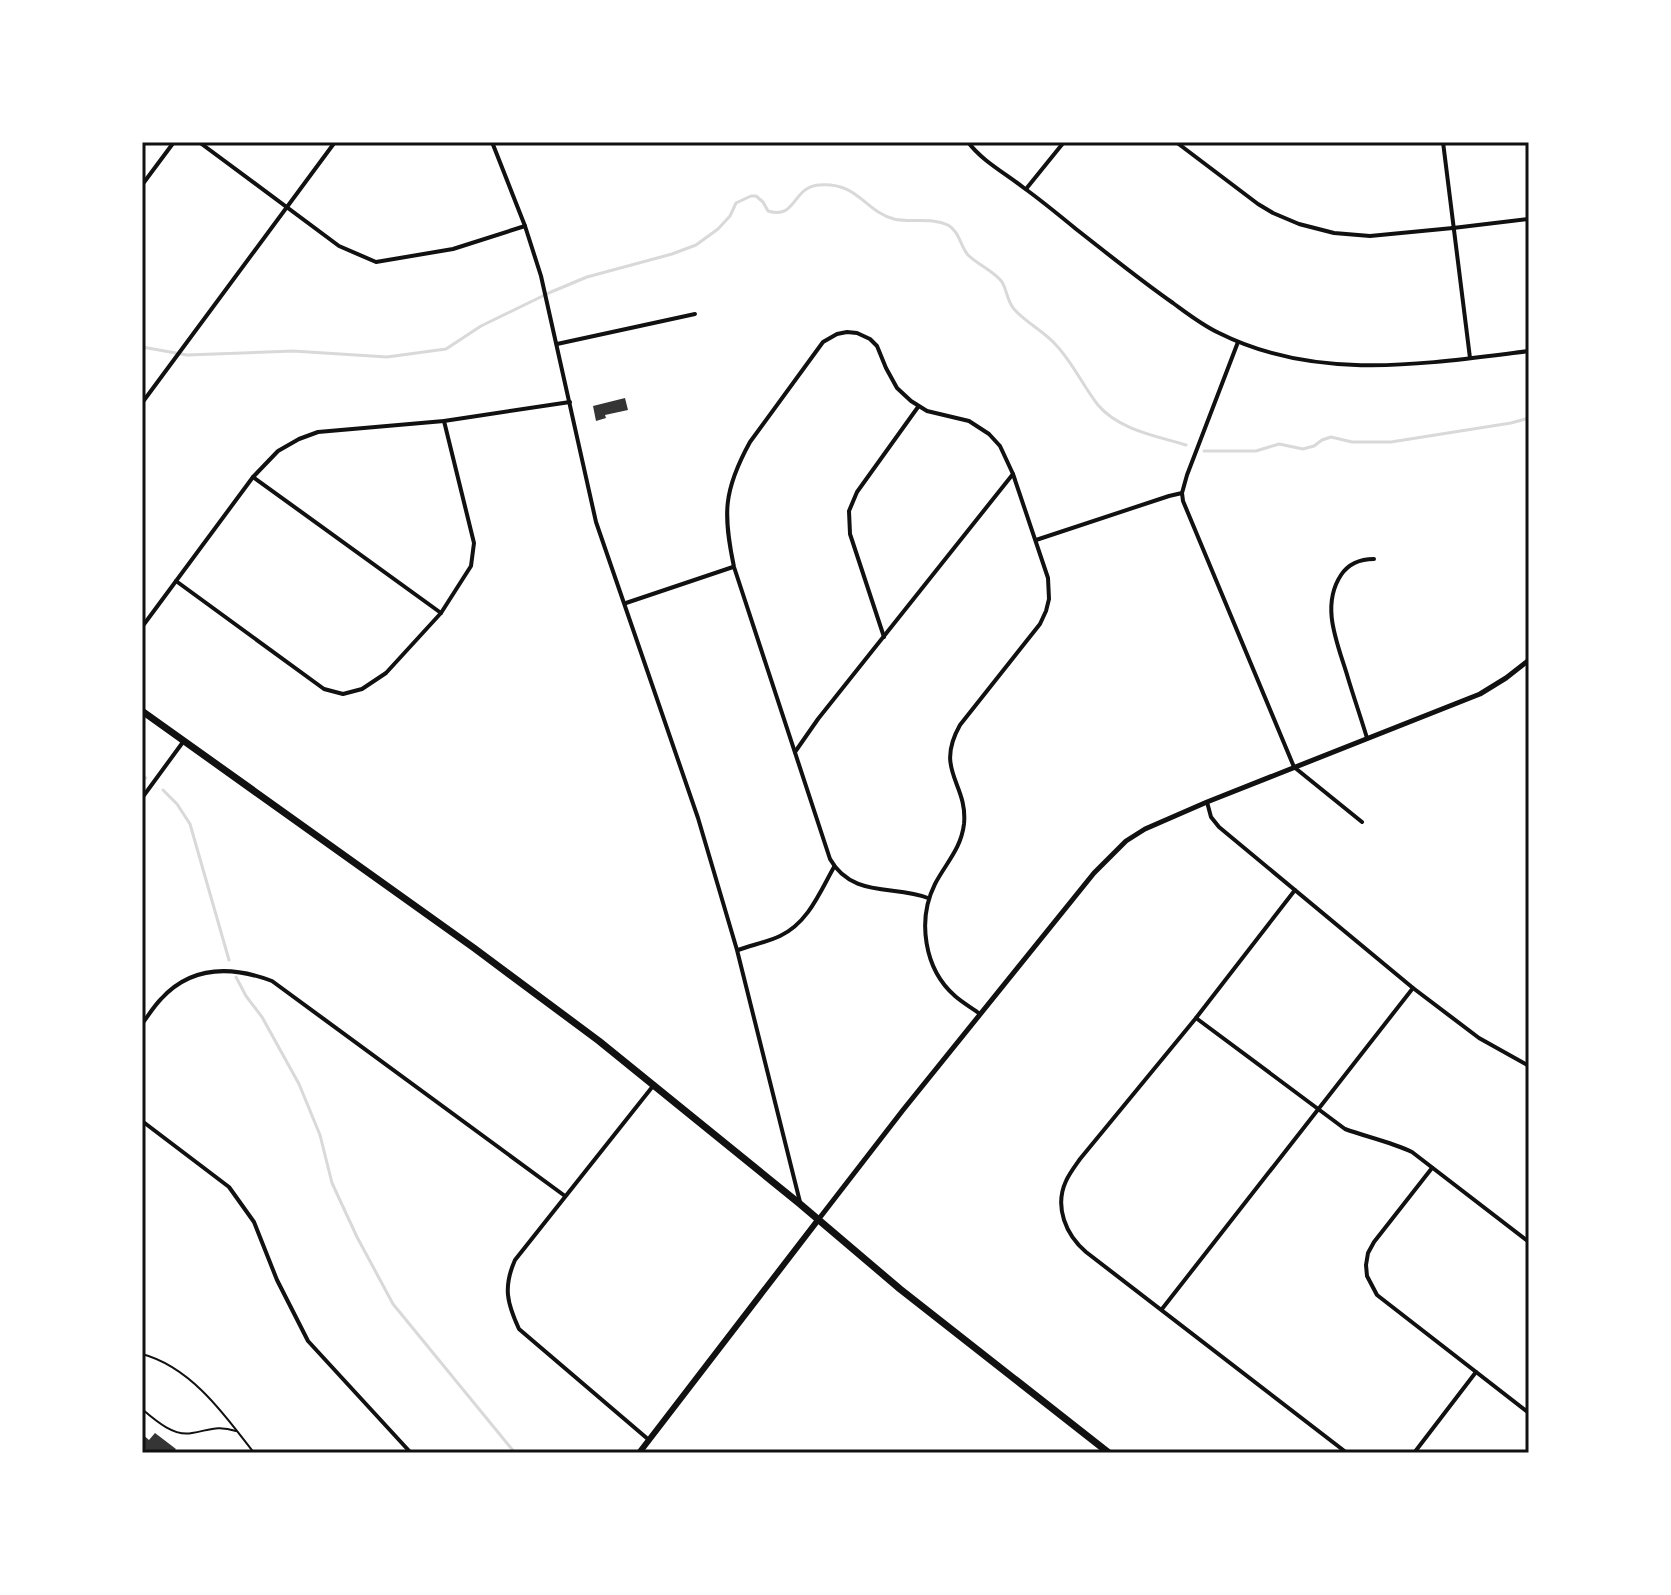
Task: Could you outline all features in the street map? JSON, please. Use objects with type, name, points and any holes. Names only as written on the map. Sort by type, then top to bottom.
[{"type":"main road","points":[[142,711],[599,1041],[900,1289],[1103,1451]]},
{"type":"main road","points":[[639,1453],[818,1220]]},
{"type":"street","points":[[142,185],[174,142]]},
{"type":"street","points":[[199,142],[339,246],[376,262],[453,249],[525,226]]},
{"type":"street","points":[[142,403],[335,142]]},
{"type":"street","points":[[492,142],[525,226],[544,288],[596,522],[698,818],[737,950],[800,1204]]},
{"type":"street","points":[[968,142],[978,154],[1156,292],[1197,321],[1238,342],[1288,357],[1352,366],[1389,366],[1529,351]]},
{"type":"street","points":[[1026,189],[1064,142]]},
{"type":"street","points":[[1176,142],[1273,213],[1334,233],[1370,236],[1529,219]]},
{"type":"street","points":[[1443,142],[1470,358]]},
{"type":"street","points":[[557,344],[695,314]]},
{"type":"street","points":[[928,898],[870,888],[848,879],[834,867],[825,848],[728,540],[726,507],[740,459],[823,342],[842,332],[857,333],[874,342],[897,388],[918,407],[969,421],[1000,446],[1013,474],[1050,586],[1046,611],[1040,624],[960,725],[949,750],[963,809],[963,834],[928,898],[925,929],[931,960],[947,987],[980,1014]]},
{"type":"street","points":[[1238,342],[1182,493],[1294,767],[1362,822]]},
{"type":"street","points":[[142,627],[253,477],[278,451],[299,439],[318,432],[444,421],[570,402]]},
{"type":"street","points":[[884,637],[850,534],[849,511],[857,492],[918,407]]},
{"type":"street","points":[[176,581],[324,689],[343,694],[362,689],[386,673],[441,613],[471,566],[474,543],[444,421]]},
{"type":"street","points":[[795,753],[818,719],[1013,474]]},
{"type":"street","points":[[253,477],[441,613]]},
{"type":"street","points":[[1036,541],[1182,493]]},
{"type":"street","points":[[1367,738],[1332,623],[1331,600],[1335,585],[1345,569],[1360,560],[1374,559]]},
{"type":"street","points":[[626,603],[734,567]]},
{"type":"street","points":[[818,1220],[1094,873],[1126,841],[1145,829],[1207,802],[1480,694],[1529,660]]},
{"type":"street","points":[[142,798],[184,740]]},
{"type":"street","points":[[1207,802],[1211,817],[1219,827],[1413,988],[1479,1038],[1529,1066]]},
{"type":"street","points":[[737,950],[777,937],[794,927],[812,906],[834,867]]},
{"type":"street","points":[[1295,890],[1196,1018],[1080,1159],[1066,1181],[1061,1207],[1066,1227],[1074,1241],[1086,1252],[1347,1453]]},
{"type":"street","points":[[142,1024],[162,997],[196,976],[213,971],[250,972],[272,981],[565,1196]]},
{"type":"street","points":[[1162,1309],[1413,988]]},
{"type":"street","points":[[1196,1018],[1345,1129],[1405,1149],[1529,1242]]},
{"type":"street","points":[[649,1440],[519,1329],[509,1306],[509,1274],[515,1260],[654,1085]]},
{"type":"street","points":[[142,1121],[229,1187],[254,1222],[277,1280],[308,1341],[411,1453]]},
{"type":"street","points":[[1432,1168],[1371,1246],[1366,1258],[1367,1276],[1377,1295],[1529,1413]]},
{"type":"street","points":[[1414,1453],[1476,1372]]},
{"type":"lane","points":[[142,1354],[182,1374],[208,1396],[254,1453]]},
{"type":"lane","points":[[142,1409],[156,1421],[184,1434],[217,1427],[237,1431]]},
{"type":"building","points":[[625,398],[628,410],[605,415],[606,418],[596,421],[593,406]]},
{"type":"building","points":[[155,1433],[176,1449],[172,1453],[150,1453],[142,1447],[142,1434],[149,1440]]},
{"type":"waterway","points":[[142,347],[187,355],[293,351],[387,357],[446,349],[481,326],[587,277],[696,245],[718,229],[730,216],[736,203],[751,196],[763,202],[768,211],[777,213],[789,208],[810,187],[832,185],[852,192],[875,210],[894,219],[935,221],[948,225],[955,231],[968,255],[1002,282],[1014,309],[1062,352],[1107,414],[1139,431],[1186,445]]},
{"type":"waterway","points":[[1204,451],[1256,451],[1279,444],[1303,449],[1331,437],[1352,442],[1391,442],[1529,418]]},
{"type":"waterway","points":[[142,777],[146,778]]},
{"type":"waterway","points":[[163,790],[190,824],[229,960]]},
{"type":"waterway","points":[[236,977],[299,1084],[320,1135],[332,1183],[393,1304],[515,1453]]}]
